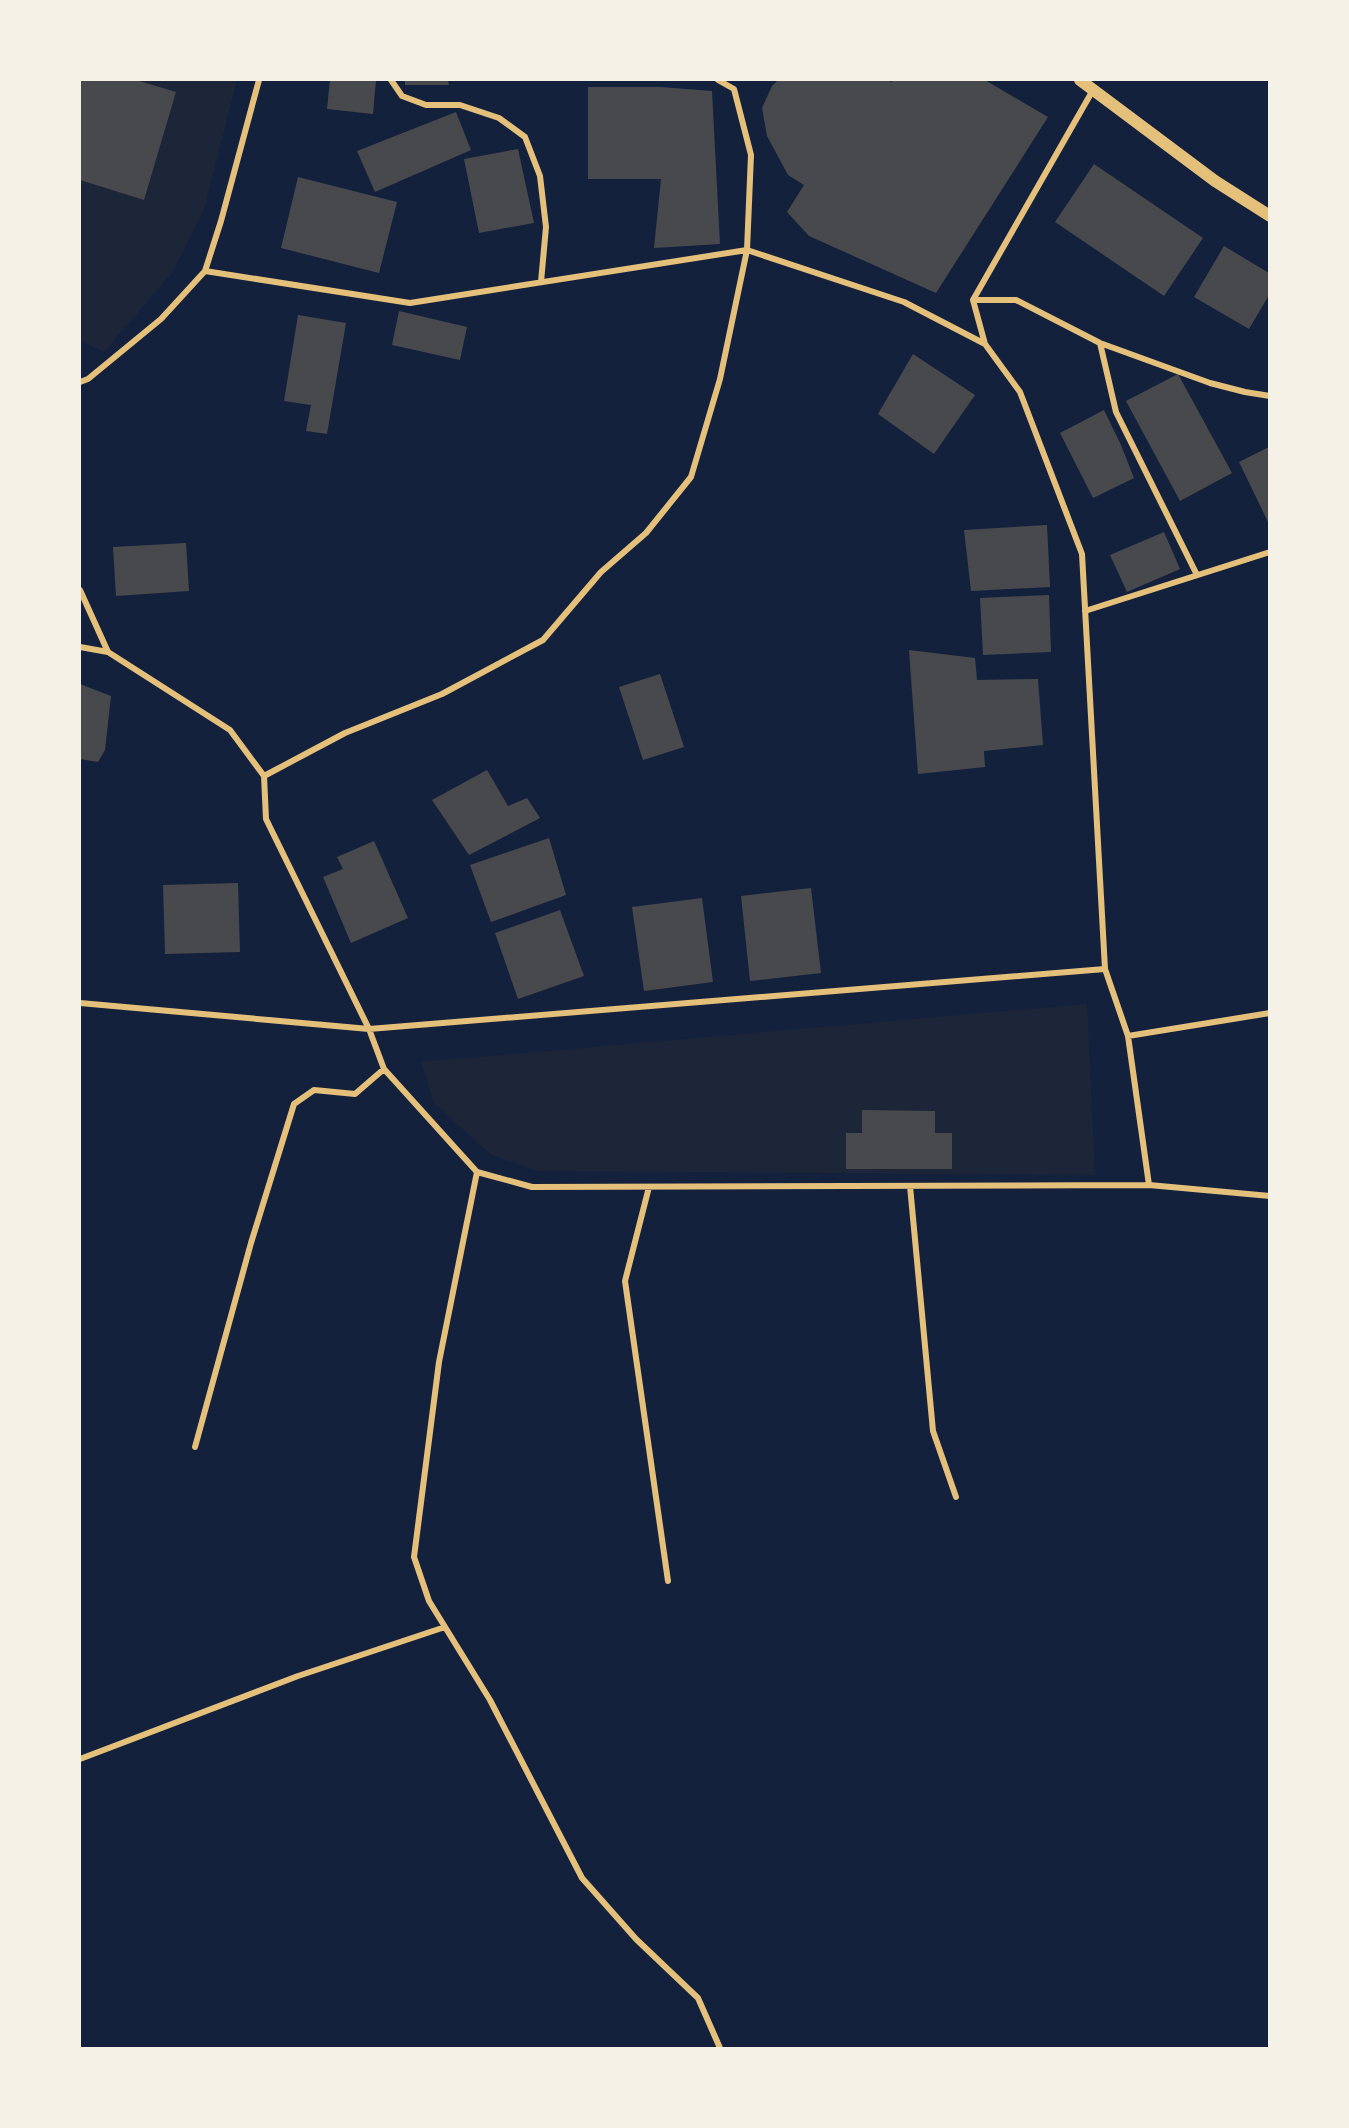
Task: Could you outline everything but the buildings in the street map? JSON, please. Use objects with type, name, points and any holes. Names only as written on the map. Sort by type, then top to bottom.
[{"type":"main road","points":[[1080,80],[1215,181],[1269,216]]},
{"type":"street","points":[[80,382],[88,380],[160,319],[205,271],[259,80]]},
{"type":"street","points":[[391,80],[402,96],[426,105],[460,105],[499,118],[525,137],[540,176],[546,226],[541,282]]},
{"type":"street","points":[[264,776],[345,733],[442,694],[543,640],[601,572],[646,533],[691,477],[720,378],[747,250],[751,155],[734,89],[718,80]]},
{"type":"street","points":[[1093,90],[973,300],[985,344],[1020,392],[1082,554],[1105,969],[1128,1036],[1149,1185]]},
{"type":"street","points":[[205,271],[410,303],[747,250],[904,302],[985,344]]},
{"type":"street","points":[[973,300],[1016,300],[1100,343],[1210,383],[1269,396]]},
{"type":"street","points":[[1100,343],[1116,412],[1197,575]]},
{"type":"street","points":[[1085,610],[1269,552]]},
{"type":"street","points":[[80,590],[108,652]]},
{"type":"street","points":[[80,647],[108,652],[230,730],[264,776],[266,819],[369,1029],[384,1069],[477,1172],[532,1187],[1149,1185],[1269,1196]]},
{"type":"street","points":[[80,1003],[369,1029],[1105,969]]},
{"type":"street","points":[[1128,1036],[1269,1013]]},
{"type":"street","points":[[195,1447],[251,1244],[294,1104],[314,1090],[355,1094],[384,1069]]},
{"type":"street","points":[[477,1172],[439,1362],[414,1557],[429,1601],[490,1700],[582,1878],[636,1939],[698,1998],[720,2049]]},
{"type":"street","points":[[910,1186],[933,1431],[956,1497]]},
{"type":"street","points":[[649,1187],[625,1281],[668,1581]]},
{"type":"street","points":[[80,1759],[298,1676],[445,1627]]},
{"type":"shaded area","points":[[80,80],[237,80],[204,210],[172,273],[104,352],[80,340]]},
{"type":"shaded area","points":[[1087,1004],[1095,1175],[539,1171],[492,1155],[434,1103],[421,1062]]}]
